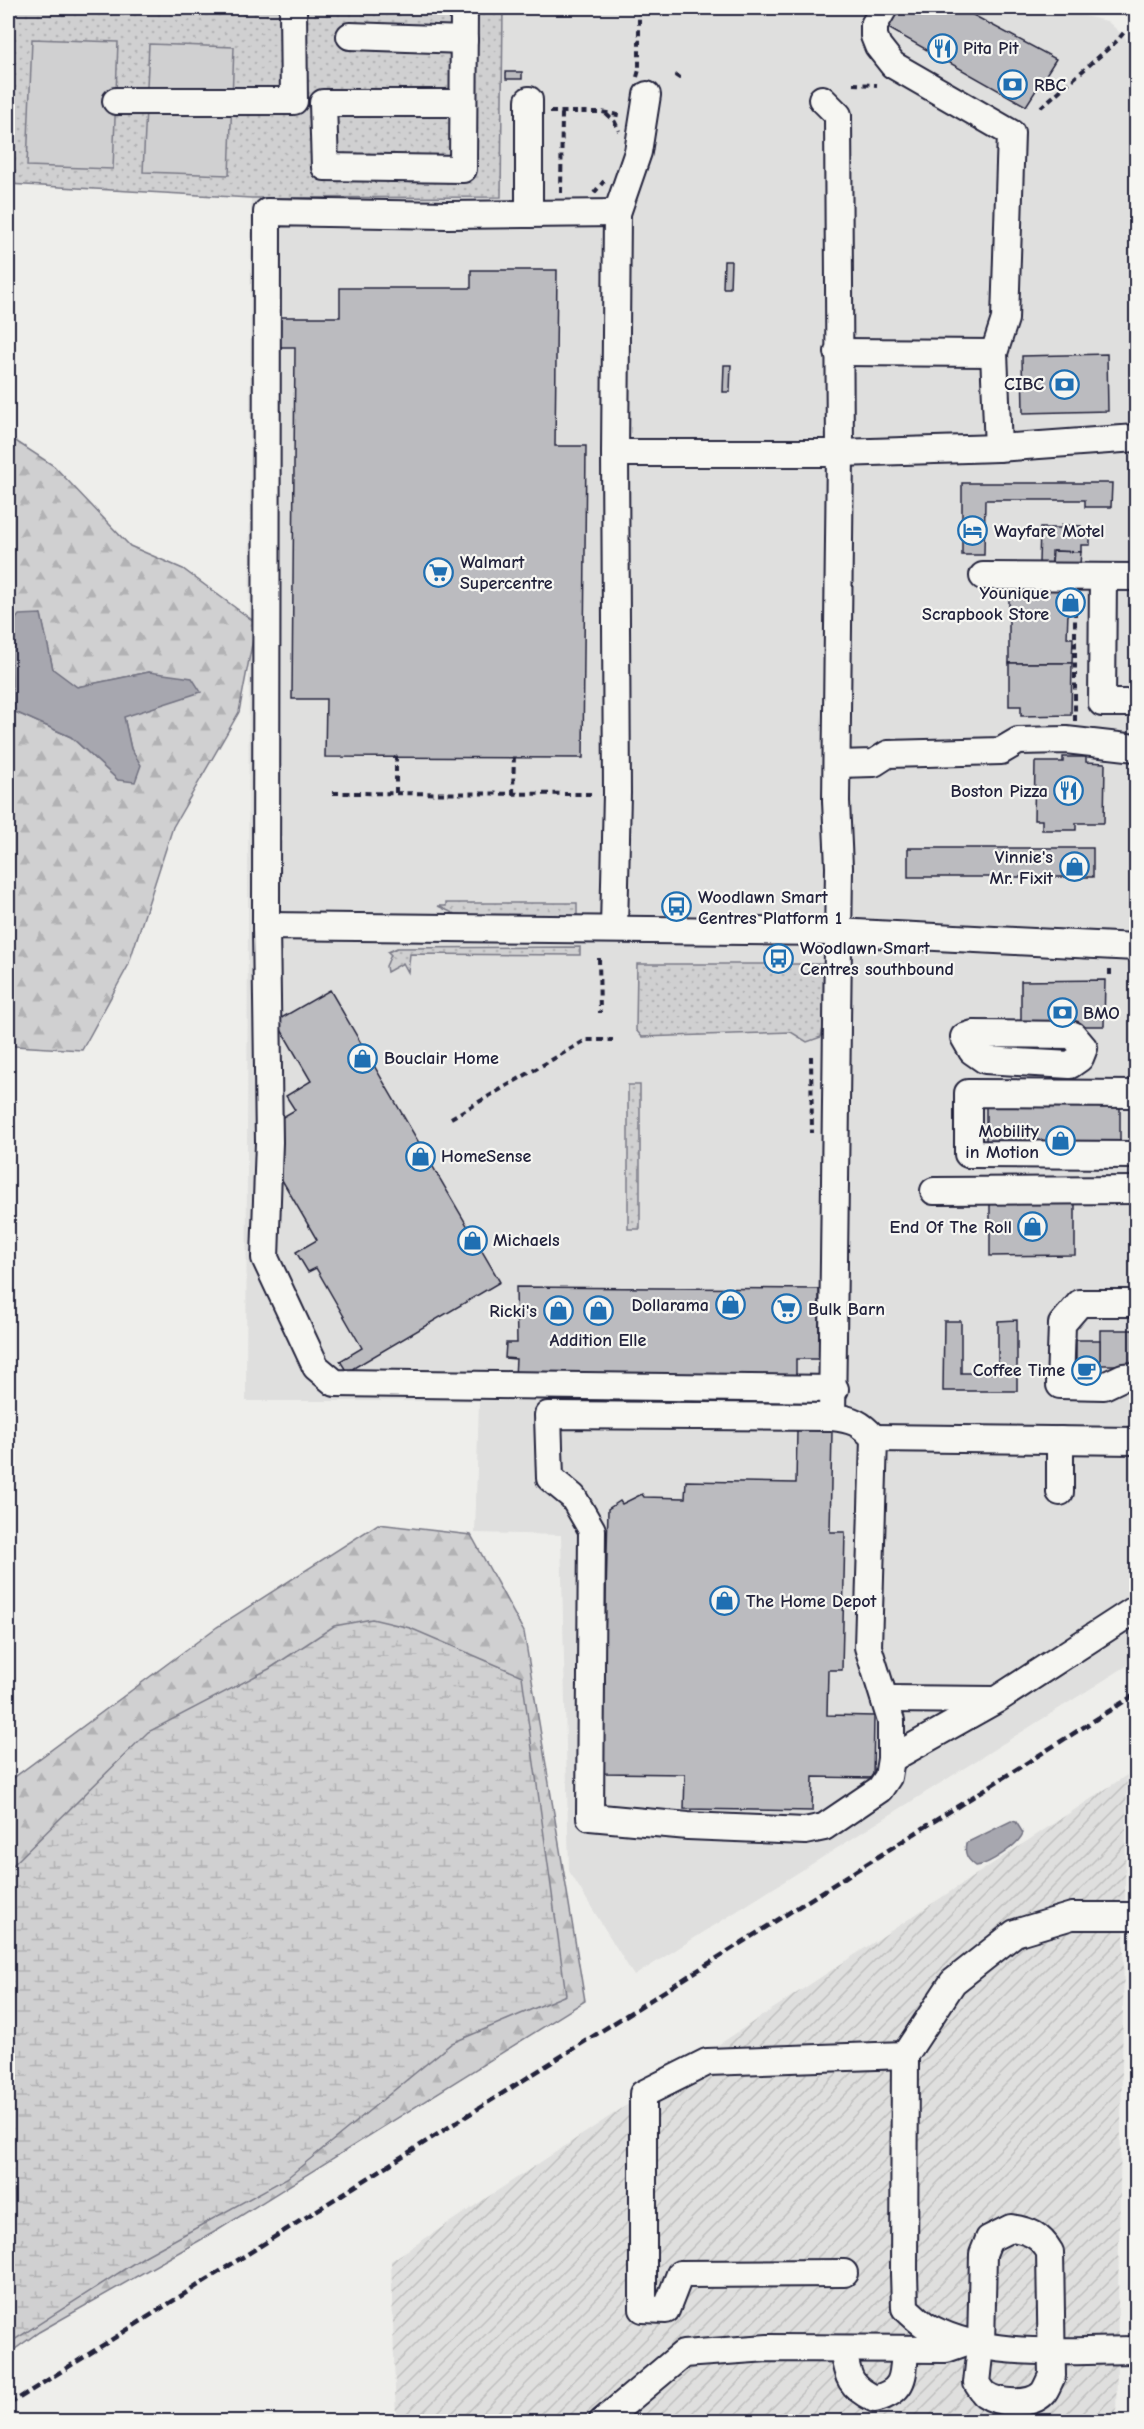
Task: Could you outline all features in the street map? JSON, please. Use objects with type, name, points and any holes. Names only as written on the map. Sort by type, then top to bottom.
[{"type":"lane","points":[[292,8],[294,101]]},
{"type":"lane","points":[[323,103],[325,167],[463,169],[464,8]]},
{"type":"lane","points":[[884,8],[874,25],[874,36],[878,46],[893,65],[1011,133],[1005,319],[994,353],[998,448]]},
{"type":"lane","points":[[350,36],[464,40]]},
{"type":"lane","points":[[614,929],[617,810],[615,453],[617,213],[639,152],[640,88]]},
{"type":"lane","points":[[822,99],[838,115],[840,453],[837,764],[839,867],[836,932],[835,1389],[832,1417]]},
{"type":"lane","points":[[116,101],[464,103]]},
{"type":"lane","points":[[529,106],[529,213]]},
{"type":"lane","points":[[617,213],[267,212],[268,1142],[265,1258],[316,1367],[334,1383],[835,1389]]},
{"type":"lane","points":[[838,352],[994,353]]},
{"type":"lane","points":[[615,453],[840,453],[998,448],[1137,438]]},
{"type":"lane","points":[[983,576],[1137,577]]},
{"type":"lane","points":[[1103,578],[1102,703],[1137,703]]},
{"type":"lane","points":[[837,764],[874,763],[888,754],[1001,751],[1018,741],[1066,740],[1137,748]]},
{"type":"lane","points":[[266,926],[836,932],[1137,947]]},
{"type":"lane","points":[[1137,1094],[968,1093],[968,1154],[1137,1155]]},
{"type":"lane","points":[[934,1191],[1137,1190]]},
{"type":"lane","points":[[1137,1303],[1080,1303],[1062,1324],[1060,1385],[1104,1386],[1123,1377],[1137,1376]]},
{"type":"lane","points":[[874,1438],[868,1647],[891,1721],[891,1760],[888,1778],[880,1789],[824,1827],[805,1831],[688,1826],[590,1818],[592,1530],[573,1497],[550,1479],[548,1415],[832,1417],[858,1422],[874,1438],[1137,1441]]},
{"type":"lane","points":[[1060,1440],[1060,1492]]},
{"type":"lane","points":[[891,1760],[996,1700],[1137,1609]]},
{"type":"lane","points":[[886,1699],[996,1700]]},
{"type":"lane","points":[[974,2344],[928,2327],[905,2308],[905,2055],[953,1982],[1015,1933],[1072,1916],[1137,1916]]},
{"type":"lane","points":[[844,2273],[680,2274],[666,2310],[643,2309],[644,2094],[707,2062],[905,2055]]},
{"type":"lane","points":[[1011,2228],[1029,2231],[1043,2239],[1050,2252],[1052,2376],[1044,2392],[1034,2400],[1020,2401],[998,2399],[984,2393],[977,2383],[974,2344],[983,2254],[989,2239],[1011,2228]]},
{"type":"lane","points":[[602,2421],[683,2354],[768,2348],[946,2349],[974,2344],[1052,2350],[1137,2350]]},
{"type":"lane","points":[[843,2349],[849,2379],[860,2392],[875,2399],[889,2395],[897,2389],[903,2373],[905,2349]]},
{"type":"path","points":[[639,12],[640,88]]},
{"type":"path","points":[[1041,107],[1117,41],[1125,31]]},
{"type":"path","points":[[675,75],[681,79]]},
{"type":"path","points":[[853,84],[877,85]]},
{"type":"path","points":[[529,106],[562,112],[602,112],[623,116]]},
{"type":"path","points":[[561,200],[562,112]]},
{"type":"path","points":[[602,112],[615,122],[619,131]]},
{"type":"path","points":[[1075,586],[1075,725]]},
{"type":"path","points":[[513,794],[514,754]]},
{"type":"path","points":[[396,755],[396,793]]},
{"type":"path","points":[[333,793],[595,794]]},
{"type":"path","points":[[599,958],[600,1013]]},
{"type":"path","points":[[1110,969],[1110,977]]},
{"type":"path","points":[[451,1118],[586,1040],[613,1040]]},
{"type":"shaded area","points":[[503,8],[1048,8],[1107,21],[1125,37],[1129,45],[1132,352],[1136,370],[1136,922],[1127,974],[1136,1027],[1136,1660],[634,1976],[569,1871],[561,1535],[475,1533],[479,1401],[246,1401],[251,198],[500,197]]},
{"type":"shaded area","points":[[41,614],[53,669],[77,687],[149,672],[192,678],[201,692],[124,717],[131,749],[141,765],[135,782],[118,780],[71,737],[13,711],[10,627],[19,615]]},
{"type":"shaded area","points":[[1127,1775],[1116,2421],[396,2421],[391,2261]]},
{"type":"shaded area","points":[[1011,1821],[1016,1822],[1023,1833],[1016,1843],[1002,1854],[981,1865],[976,1866],[968,1859],[965,1850],[966,1843]]},
{"type":"green space","points":[[8,8],[503,8],[501,197],[251,198],[8,184]]},
{"type":"green space","points":[[32,39],[118,42],[113,169],[27,166]]},
{"type":"green space","points":[[149,44],[234,47],[229,175],[143,172]]},
{"type":"green space","points":[[8,436],[54,466],[130,546],[183,569],[256,623],[239,712],[173,827],[128,966],[82,1050],[15,1046],[8,1043]],"holes":[[[41,615],[53,670],[77,687],[149,672],[124,717],[131,749],[118,780],[71,737],[13,711]]]},
{"type":"green space","points":[[446,903],[577,903],[577,916],[459,916],[438,906],[446,906]]},
{"type":"green space","points":[[580,947],[580,955],[410,954],[408,972],[403,963],[387,972],[386,966],[391,955],[388,952],[397,948]]},
{"type":"green space","points":[[637,964],[824,964],[821,1037],[807,1042],[791,1032],[642,1037],[636,1030]]},
{"type":"green space","points":[[628,1085],[640,1085],[640,1229],[628,1229]]},
{"type":"green space","points":[[378,1524],[471,1535],[524,1632],[585,2001],[218,2230],[39,2332],[8,2354],[8,1782],[217,1627]]},
{"type":"green space","points":[[372,1619],[410,1628],[522,1676],[566,1995],[452,2043],[287,2178],[145,2256],[8,2344],[8,1870],[148,1732],[269,1669],[334,1626]]},
{"type":"building","points":[[891,8],[960,8],[1056,59],[1026,106],[881,24]]},
{"type":"building","points":[[506,72],[522,72],[522,79],[506,79]]},
{"type":"building","points":[[724,261],[731,261],[730,288],[723,288]]},
{"type":"building","name":"Walmart Supercentre","points":[[471,270],[557,270],[555,446],[586,446],[583,758],[325,757],[326,699],[292,699],[295,347],[271,347],[271,317],[340,317],[340,288],[471,288]]},
{"type":"building","name":"CIBC","points":[[1107,354],[1108,411],[1023,413],[1022,356]]},
{"type":"building","points":[[724,365],[731,365],[730,392],[723,392]]},
{"type":"building","name":"Wayfare Motel","points":[[962,483],[1112,483],[1111,507],[1085,507],[1085,500],[985,500],[984,555],[962,555]]},
{"type":"building","points":[[1062,525],[1081,526],[1081,533],[1090,533],[1090,545],[1081,545],[1081,552],[1052,551],[1052,564],[1039,563],[1040,528],[1062,528]]},
{"type":"building","points":[[1053,551],[1081,552],[1080,564],[1052,563]]},
{"type":"building","points":[[1072,586],[1072,613],[1068,613],[1067,638],[1073,638],[1072,663],[1009,663],[1009,587]]},
{"type":"building","points":[[1009,663],[1072,663],[1071,715],[1021,716],[1021,706],[1009,706]]},
{"type":"building","name":"Boston Pizza","points":[[1063,757],[1086,757],[1086,762],[1105,763],[1104,823],[1076,823],[1076,830],[1042,830],[1042,820],[1034,820],[1035,762],[1063,762]]},
{"type":"building","points":[[908,848],[1093,848],[1093,877],[908,877]]},
{"type":"building","name":"BMO","points":[[1105,980],[1104,1026],[1021,1026],[1021,981]]},
{"type":"building","points":[[330,990],[500,1282],[347,1372],[340,1361],[362,1348],[316,1268],[308,1272],[296,1252],[317,1240],[275,1168],[274,1122],[295,1110],[286,1096],[311,1081],[276,1021]]},
{"type":"building","points":[[986,1107],[1120,1107],[1120,1147],[986,1147]]},
{"type":"building","name":"End Of The Roll","points":[[1075,1199],[1075,1255],[990,1256],[990,1200]]},
{"type":"building","points":[[516,1287],[819,1289],[819,1359],[796,1359],[796,1375],[515,1377],[516,1359],[505,1358],[506,1343],[517,1343]]},
{"type":"building","points":[[1017,1320],[1017,1391],[943,1391],[944,1321],[961,1321],[961,1373],[998,1373],[998,1321]]},
{"type":"building","points":[[1100,1330],[1134,1330],[1134,1365],[1100,1365]]},
{"type":"building","points":[[1076,1340],[1100,1340],[1100,1380],[1076,1380]]},
{"type":"building","name":"The Home Depot","points":[[797,1430],[832,1431],[830,1532],[845,1532],[842,1670],[828,1670],[827,1715],[874,1716],[873,1778],[813,1777],[812,1811],[684,1809],[685,1774],[602,1773],[608,1509],[620,1501],[622,1504],[642,1494],[644,1497],[685,1498],[686,1481],[796,1483]]},
{"type":"railway","points":[[8,2405],[1136,1694]]},
{"type":"place","name":"Pita Pit","points":[[942,48]]},
{"type":"place","name":"RBC","points":[[1013,85]]},
{"type":"place","name":"CIBC","points":[[1065,384]]},
{"type":"place","name":"Wayfare Motel","points":[[973,531]]},
{"type":"place","name":"Walmart Supercentre","points":[[439,572]]},
{"type":"place","name":"Younique Scrapbook Store","points":[[1070,603]]},
{"type":"place","name":"Boston Pizza","points":[[1069,791]]},
{"type":"place","name":"Vinnie's Mr. Fixit","points":[[1074,867]]},
{"type":"place","name":"Woodlawn Smart Centres Platform 1","points":[[677,907]]},
{"type":"place","name":"Woodlawn Smart Centres southbound","points":[[779,958]]},
{"type":"place","name":"BMO","points":[[1062,1013]]},
{"type":"place","name":"Bouclair Home","points":[[363,1058]]},
{"type":"place","name":"Mobility in Motion","points":[[1060,1141]]},
{"type":"place","name":"HomeSense","points":[[420,1156]]},
{"type":"place","name":"End Of The Roll","points":[[1033,1227]]},
{"type":"place","name":"Michaels","points":[[472,1240]]},
{"type":"place","name":"Dollarama","points":[[730,1305]]},
{"type":"place","name":"Bulk Barn","points":[[787,1309]]},
{"type":"place","name":"Ricki's","points":[[558,1311]]},
{"type":"place","name":"Addition Elle","points":[[598,1311]]},
{"type":"place","name":"Coffee Time","points":[[1086,1370]]},
{"type":"place","name":"The Home Depot","points":[[725,1601]]}]
